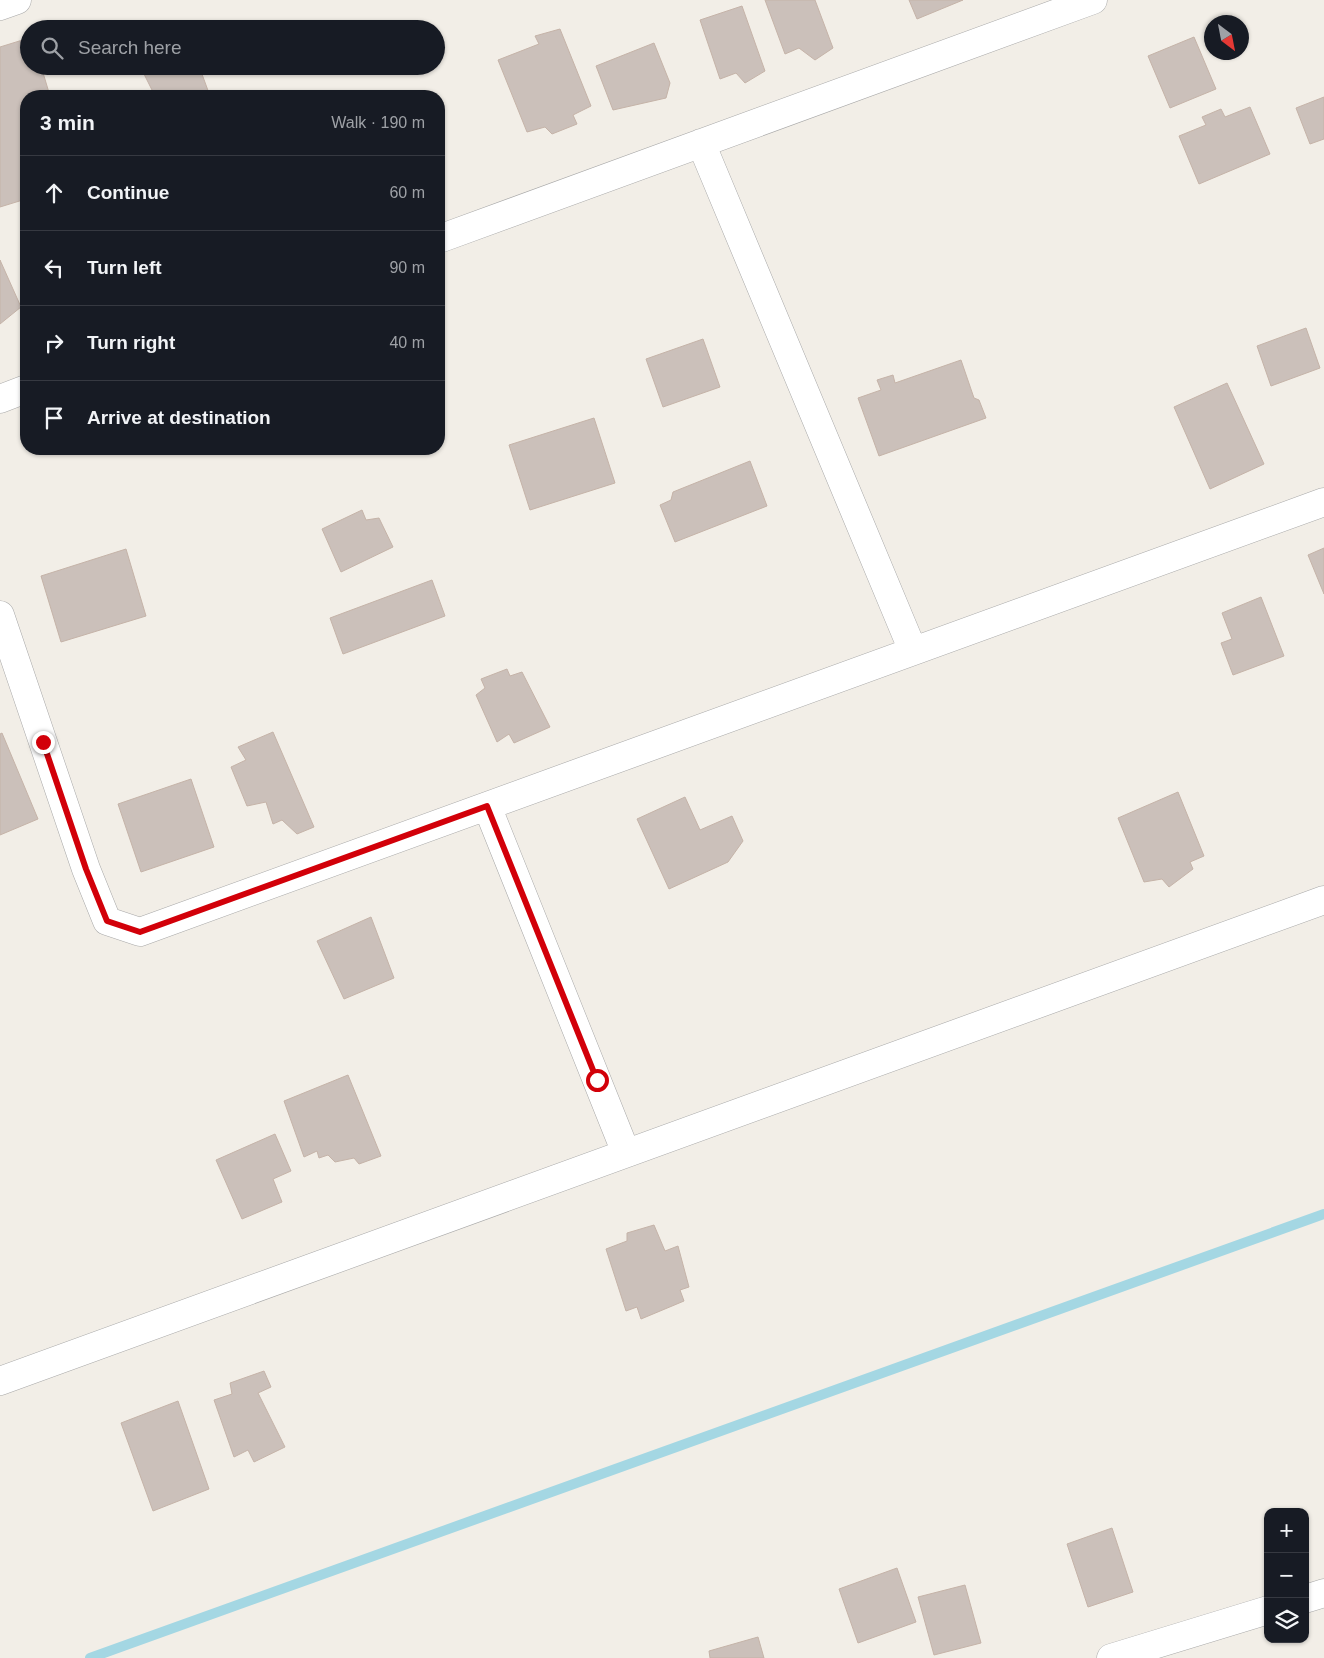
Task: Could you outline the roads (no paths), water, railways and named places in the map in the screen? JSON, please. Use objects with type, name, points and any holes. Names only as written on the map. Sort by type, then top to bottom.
[{"type":"street","points":[[0,6],[17,0]]},
{"type":"street","points":[[445,237],[701,143],[1044,8],[1093,0]]},
{"type":"street","points":[[701,143],[913,651]]},
{"type":"street","points":[[0,399],[20,391]]},
{"type":"street","points":[[0,615],[86,869],[107,921],[140,932],[1324,502]]},
{"type":"street","points":[[487,806],[626,1153]]},
{"type":"street","points":[[0,1381],[1324,900]]},
{"type":"street","points":[[1308,1598],[1324,1593]]},
{"type":"street","points":[[1111,1658],[1264,1611]]},
{"type":"waterway","points":[[90,1658],[1324,1214]]}]
